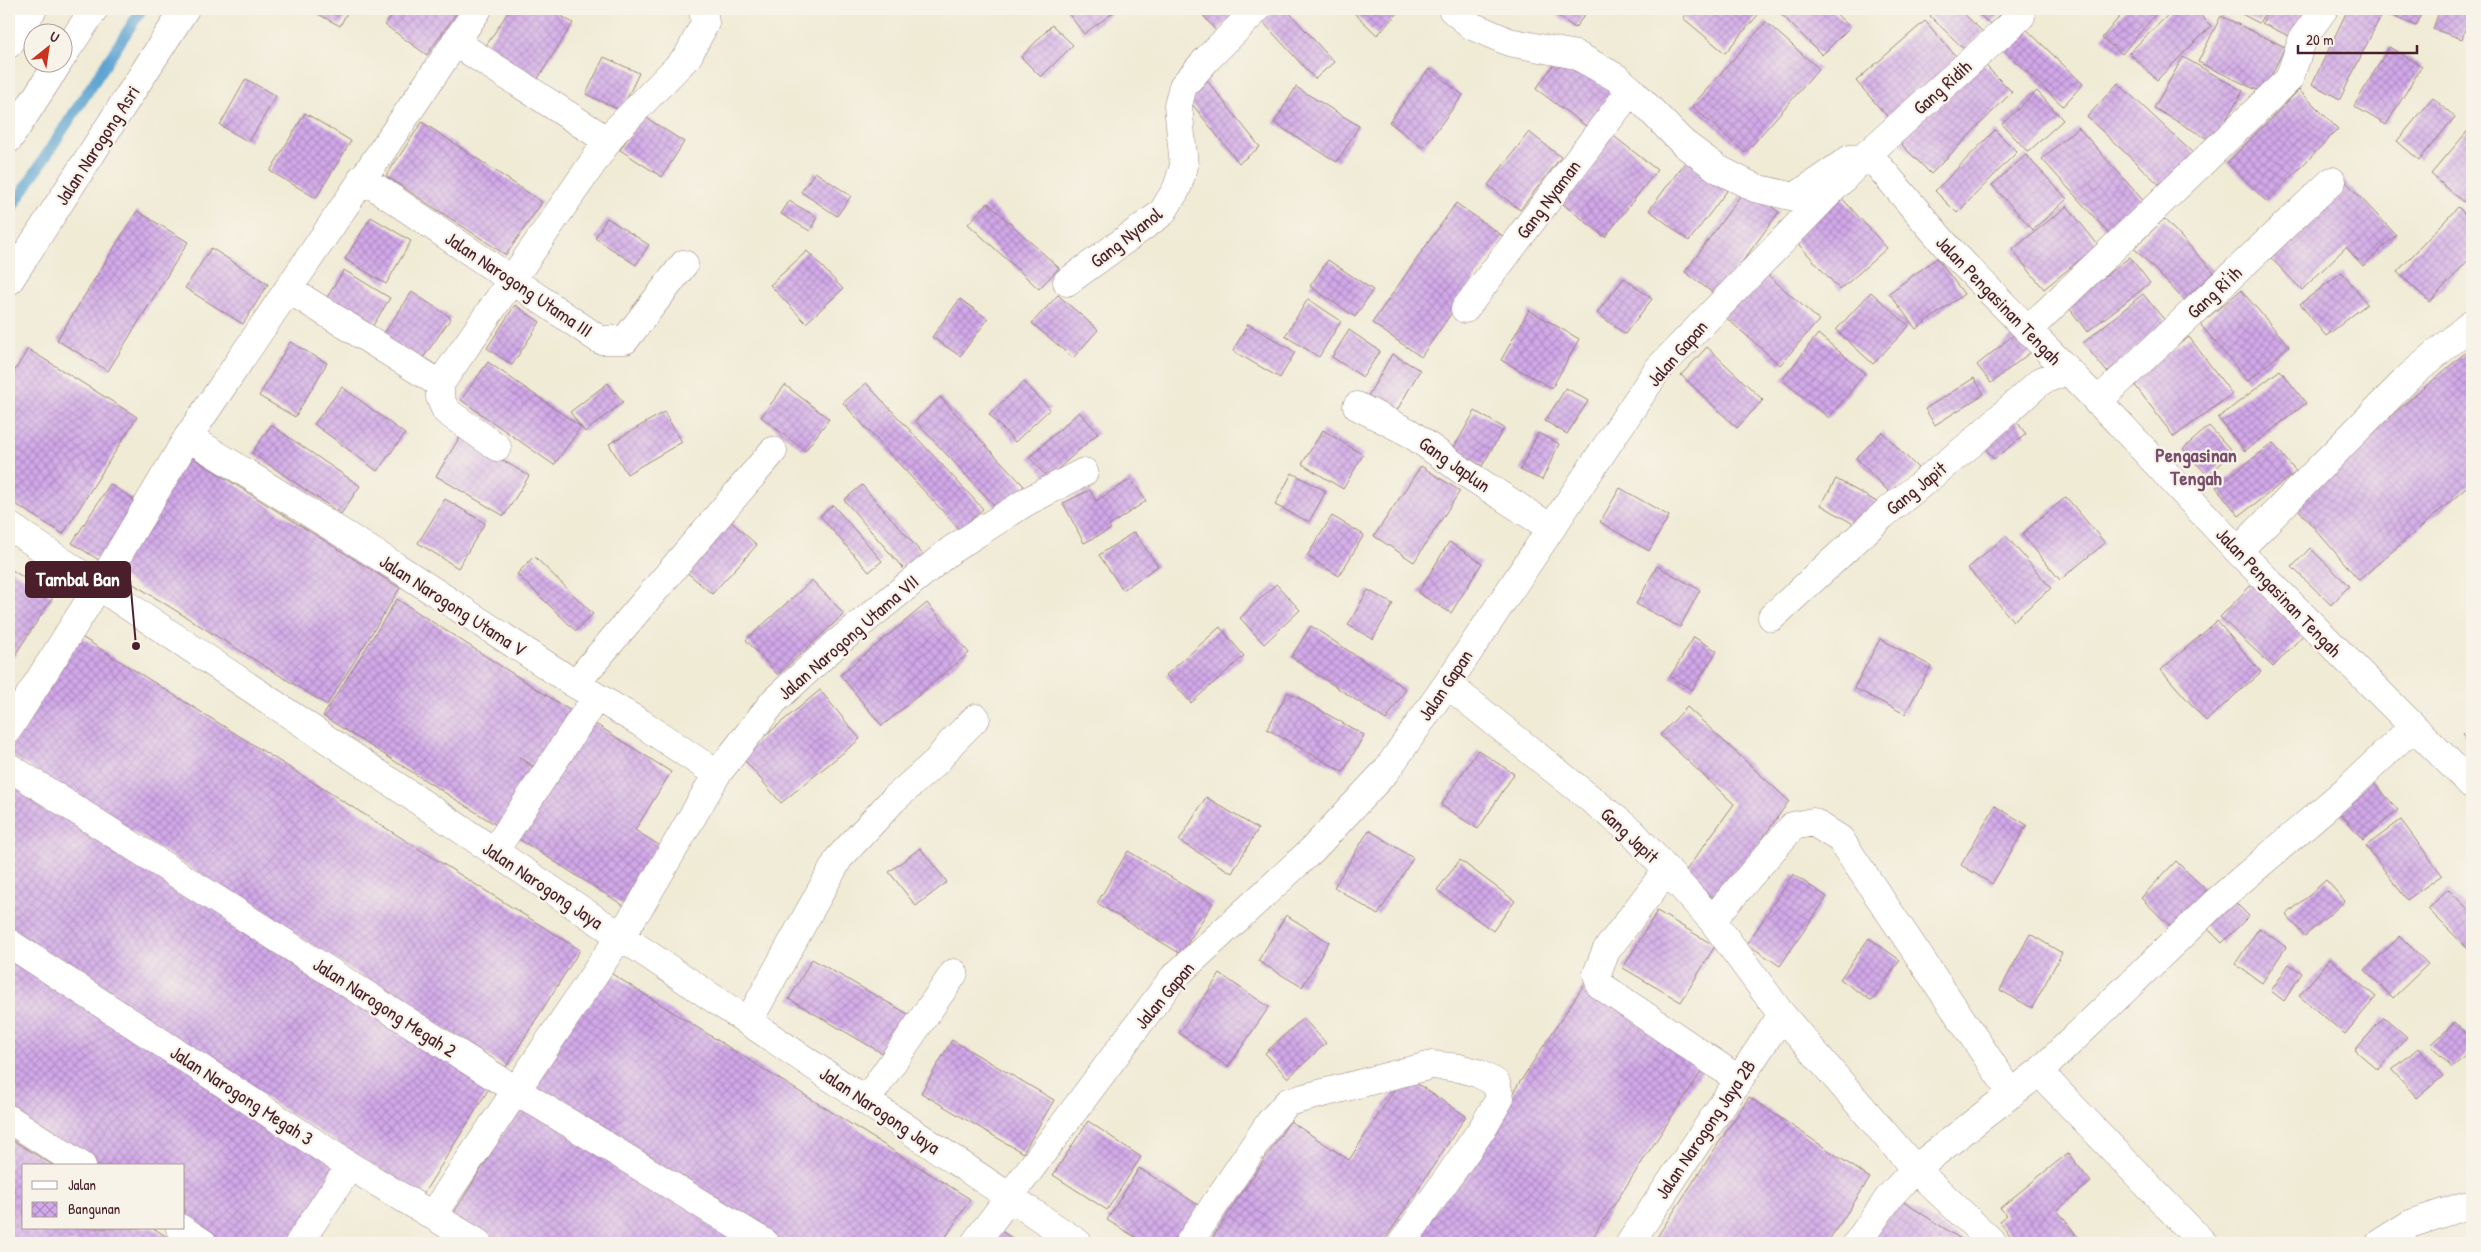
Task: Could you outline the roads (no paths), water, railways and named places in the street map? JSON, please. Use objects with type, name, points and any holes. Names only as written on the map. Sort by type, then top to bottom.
[{"type":"street","points":[[9,44],[33,9]]},
{"type":"street","points":[[72,42],[94,9]]},
{"type":"street","name":"Jalan Narogong Asri","points":[[9,281],[185,9]]},
{"type":"street","points":[[9,728],[188,437],[478,9]]},
{"type":"street","points":[[497,447],[446,411],[440,397],[440,384],[614,132],[688,56],[705,23],[703,9]]},
{"type":"street","name":"Gang Nyanol","points":[[1067,282],[1162,213],[1177,188],[1184,166],[1178,105],[1183,86],[1257,9]]},
{"type":"street","points":[[1452,9],[1472,26],[1509,42],[1576,55],[1617,78],[1683,143],[1718,169],[1755,188],[1795,197],[1850,158],[1863,158]]},
{"type":"street","points":[[2028,330],[2289,79],[2303,38],[2324,9]]},
{"type":"street","name":"Gang Ridih","points":[[1863,158],[2021,16]]},
{"type":"street","points":[[455,42],[608,141]]},
{"type":"street","points":[[9,139],[53,72]]},
{"type":"street","name":"Gang Nyaman","points":[[1465,309],[1631,90]]},
{"type":"street","name":"Jalan Pengasinan Tengah","points":[[1863,158],[1876,163],[1949,249],[2238,551],[2412,728],[2472,785]]},
{"type":"street","name":"Jalan Gapan","points":[[975,1243],[1008,1196],[1173,978],[1312,849],[1386,771],[1447,684],[1658,369],[1863,158]]},
{"type":"street","name":"Jalan Narogong Utama III","points":[[362,178],[600,340],[625,340],[684,264]]},
{"type":"street","name":"Gang Ri'ih","points":[[2097,402],[2332,181]]},
{"type":"street","points":[[288,290],[440,384]]},
{"type":"street","points":[[2238,551],[2409,377],[2472,323]]},
{"type":"street","name":"Gang Japit","points":[[1772,617],[1883,515],[1972,443],[2041,381],[2067,371]]},
{"type":"street","name":"Gang Japlun","points":[[1357,406],[1410,433],[1464,472],[1551,528]]},
{"type":"street","name":"Jalan Narogong Utama V","points":[[188,437],[395,566],[585,691],[641,723],[718,774]]},
{"type":"street","points":[[494,852],[585,691],[773,451]]},
{"type":"street","name":"Jalan Narogong Utama VII","points":[[432,1214],[641,905],[718,774],[774,701],[837,643],[951,550],[1026,502],[1084,472]]},
{"type":"street","name":"Jalan Narogong Jaya","points":[[9,526],[1078,1243]]},
{"type":"street","name":"Gang Japit","points":[[1447,684],[1632,832],[1712,920],[1782,1015],[1915,1169],[1993,1243]]},
{"type":"street","points":[[748,1022],[839,858],[893,800],[937,761],[952,742],[976,718]]},
{"type":"street","points":[[1858,1243],[1890,1196],[1915,1169],[2039,1072],[2218,900],[2352,785],[2412,728]]},
{"type":"street","name":"Jalan Narogong Megah 2","points":[[9,767],[516,1091],[765,1243]]},
{"type":"street","points":[[1712,920],[1793,826],[1813,822],[1840,839],[2012,1094]]},
{"type":"street","points":[[1666,870],[1606,951],[1597,974],[1600,985],[1663,1030],[1738,1079]]},
{"type":"street","name":"Jalan Narogong Megah 3","points":[[9,943],[350,1166],[478,1243]]},
{"type":"street","points":[[866,1101],[954,973]]},
{"type":"street","name":"Jalan Narogong Jaya 2B","points":[[1630,1243],[1782,1015]]},
{"type":"street","points":[[1189,1243],[1270,1122],[1288,1102],[1432,1065],[1468,1070],[1496,1083],[1500,1098],[1482,1130],[1402,1243]]},
{"type":"street","points":[[2039,1072],[2203,1243]]},
{"type":"street","points":[[9,1119],[79,1164]]},
{"type":"street","points":[[299,1243],[350,1166]]},
{"type":"street","points":[[2380,1243],[2410,1224],[2464,1206],[2472,1207]]},
{"type":"street","points":[[183,1230],[203,1243]]},
{"type":"waterway","points":[[9,212],[142,9]]},
{"type":"place","name":"Tambal Ban","points":[[136,646]]},
{"type":"district","name":"Pengasinan Tengah","points":[[2196,466]]}]
